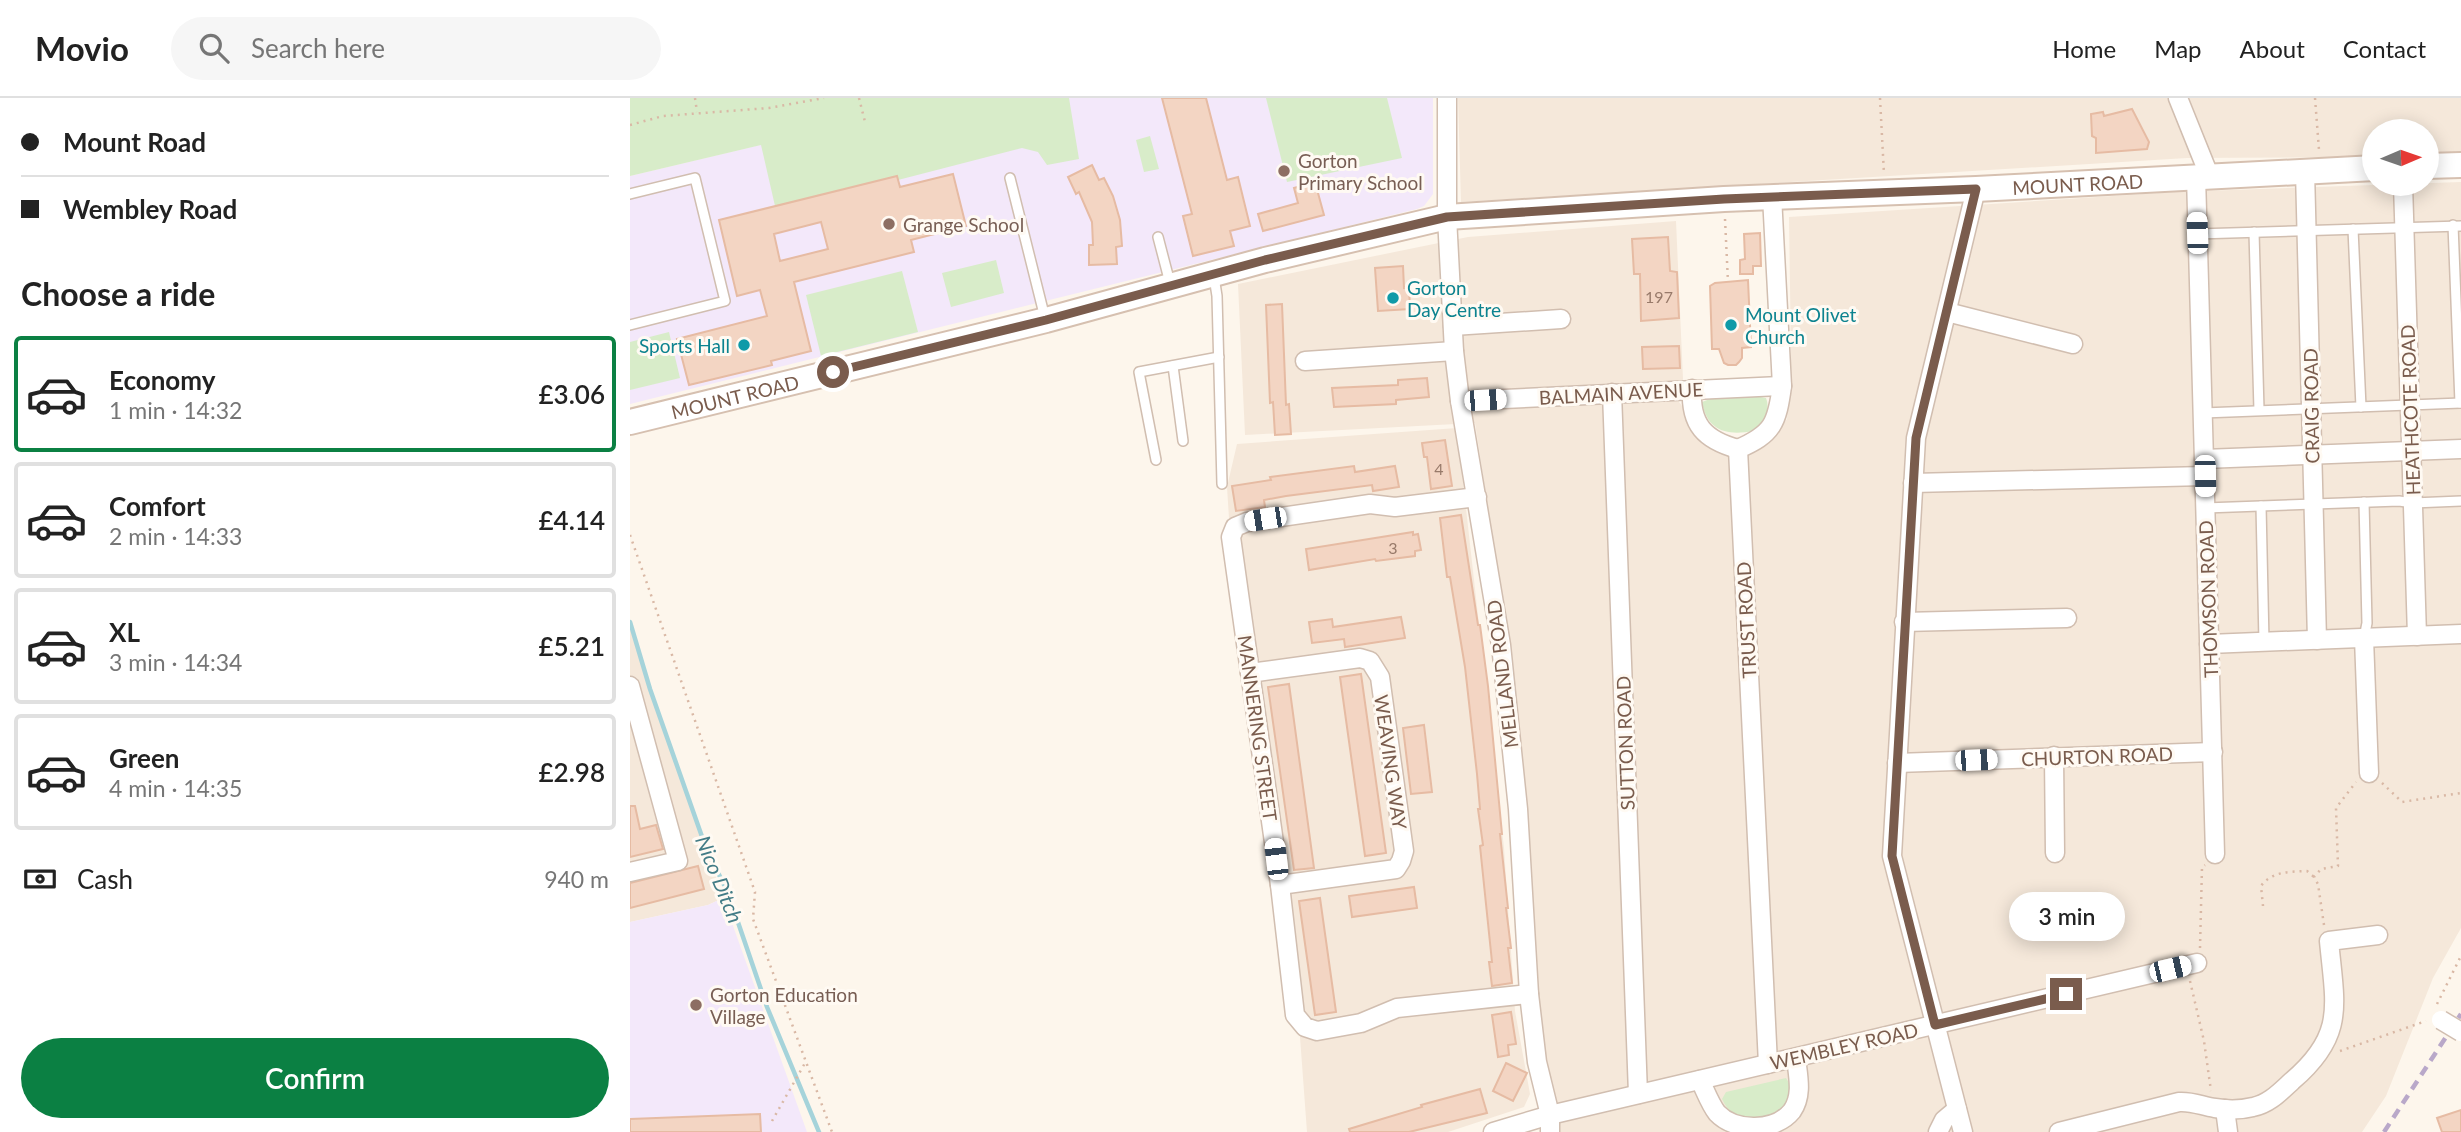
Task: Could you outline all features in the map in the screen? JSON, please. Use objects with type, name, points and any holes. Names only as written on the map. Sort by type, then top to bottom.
[{"type":"main road","points":[[2440,166],[2461,165]]},
{"type":"main road","name":"MOUNT ROAD","points":[[630,422],[1046,320],[1213,274],[1447,217],[1724,199],[2362,169]]},
{"type":"street","name":"MELLAND ROAD","points":[[1447,98],[1447,217],[1454,351],[1501,645],[1518,808],[1529,994],[1537,1062],[1550,1123]]},
{"type":"street","points":[[2178,98],[2202,176]]},
{"type":"street","name":"CRAIG ROAD","points":[[2313,171],[2307,231],[2316,640]]},
{"type":"street","name":"THOMSON ROAD","points":[[2202,176],[2197,233],[2215,854]]},
{"type":"street","points":[[1964,1132],[1892,856],[1916,438],[1976,189]]},
{"type":"street","name":"HEATHCOTE ROAD","points":[[2403,196],[2417,636]]},
{"type":"street","points":[[1692,389],[1693,414],[1704,432],[1714,441],[1738,449],[1768,432],[1778,412],[1782,386],[1772,197]]},
{"type":"street","points":[[1947,312],[2073,344]]},
{"type":"street","points":[[1453,326],[1562,318]]},
{"type":"street","points":[[1305,361],[1454,351]]},
{"type":"street","name":"BALMAIN AVENUE","points":[[1460,401],[1782,386]]},
{"type":"street","name":"SUTTON ROAD","points":[[1612,393],[1638,1094]]},
{"type":"street","name":"TRUST ROAD","points":[[1738,449],[1768,1064]]},
{"type":"street","points":[[1913,483],[2204,468],[2312,455],[2461,449]]},
{"type":"street","name":"MANNERING STREET","points":[[1477,497],[1395,507],[1358,505],[1247,522],[1235,527],[1231,537],[1280,885],[1295,1014],[1305,1027],[1317,1031],[1360,1023],[1397,1008],[1529,994]]},
{"type":"street","points":[[1905,622],[2067,618]]},
{"type":"street","points":[[2209,644],[2461,634]]},
{"type":"street","points":[[2364,638],[2369,773]]},
{"type":"street","name":"WEAVING WAY","points":[[1250,673],[1360,658],[1370,661],[1380,677],[1404,851],[1401,861],[1396,869],[1280,885]]},
{"type":"street","points":[[630,686],[678,861],[630,872]]},
{"type":"street","name":"CHURTON ROAD","points":[[1897,763],[2213,752]]},
{"type":"street","points":[[2054,756],[2055,853]]},
{"type":"street","points":[[2059,1132],[2179,1102],[2195,1102],[2225,1109],[2254,1107],[2268,1102],[2308,1068],[2324,1047],[2332,1030],[2335,1007],[2329,941],[2378,935]]},
{"type":"street","name":"WEMBLEY ROAD","points":[[1493,1132],[1550,1123],[1638,1094],[2197,963]]},
{"type":"street","points":[[2437,1017],[2461,1032]]},
{"type":"street","points":[[1700,1080],[1718,1114],[1743,1131],[1778,1126],[1792,1110],[1799,1093],[1796,1058]]},
{"type":"street","points":[[1938,1132],[1944,1120],[1957,1109]]},
{"type":"street","points":[[2225,1109],[2228,1132]]},
{"type":"lane","points":[[630,194],[695,178],[725,302],[630,325]]},
{"type":"lane","points":[[1010,178],[1046,320]]},
{"type":"lane","points":[[2197,233],[2457,225],[2460,403],[2203,413]]},
{"type":"lane","points":[[2353,229],[2361,407]]},
{"type":"lane","points":[[2254,232],[2259,410]]},
{"type":"lane","points":[[1158,237],[1171,285]]},
{"type":"lane","points":[[1213,274],[1217,296],[1222,485]]},
{"type":"lane","points":[[1156,460],[1139,372],[1219,357]]},
{"type":"lane","points":[[1173,366],[1183,441]]},
{"type":"lane","points":[[2205,508],[2461,501],[2461,509]]},
{"type":"lane","points":[[2364,502],[2367,623],[2364,638]]},
{"type":"lane","points":[[2261,506],[2264,642]]},
{"type":"path","points":[[695,98],[697,113]]},
{"type":"path","points":[[630,125],[663,116],[769,108],[824,98]]},
{"type":"path","points":[[859,98],[865,122]]},
{"type":"path","points":[[1880,98],[1885,192]]},
{"type":"path","points":[[2313,171],[2315,98]]},
{"type":"path","points":[[1724,199],[1728,282]]},
{"type":"path","points":[[630,536],[755,892],[753,919],[832,1132]]},
{"type":"path","points":[[2314,877],[2321,869],[2338,866],[2336,808],[2353,784],[2369,773],[2402,802],[2461,793]]},
{"type":"path","points":[[2263,906],[2260,886],[2266,878],[2280,873],[2307,872],[2318,884],[2323,922],[2329,941]]},
{"type":"path","points":[[2324,1047],[2333,1053],[2437,1017],[2461,956]]},
{"type":"path","points":[[772,1121],[805,1063]]},
{"type":"shaded area","name":"Grange School","points":[[998,98],[1433,98],[1433,194],[1424,206],[1417,209],[630,404],[630,176],[814,132]]},
{"type":"shaded area","points":[[1458,98],[2461,98],[2461,157],[2440,157],[2440,119],[2362,119],[2362,157],[2187,158],[1461,202]]},
{"type":"shaded area","points":[[2461,182],[2461,928],[2433,978],[2386,1096],[2362,1132],[1543,1132],[1538,977],[1502,601],[1475,423],[1245,435],[1238,284],[1468,237],[1676,221],[1683,379],[1679,402],[1703,433],[1755,451],[1787,419],[1791,355],[1789,217],[2175,192],[2362,185],[2362,196],[2440,196],[2440,183]]},
{"type":"shaded area","points":[[1457,428],[1504,848],[1515,1011],[1530,1094],[1524,1107],[1448,1132],[1307,1132],[1295,969],[1239,538],[1229,518],[1227,487],[1237,444]]},
{"type":"shaded area","points":[[630,629],[723,898],[708,905],[630,922]]},
{"type":"shaded area","name":"Gorton Education Village","points":[[723,898],[807,1132],[630,1132],[630,922],[708,905]]},
{"type":"green space","points":[[630,98],[1069,98],[1079,159],[1047,165],[1038,152],[1022,148],[898,180],[896,176],[775,206],[761,145],[630,176]]},
{"type":"green space","points":[[1266,98],[1387,98],[1402,158],[1287,182]]},
{"type":"green space","points":[[1150,136],[1159,169],[1144,172],[1136,140]]},
{"type":"green space","points":[[996,260],[1004,293],[951,307],[942,273]]},
{"type":"green space","points":[[902,271],[918,332],[821,356],[806,295]]},
{"type":"green space","points":[[669,332],[680,378],[630,390],[630,342]]},
{"type":"green space","points":[[1750,395],[1766,398],[1767,403],[1763,420],[1753,431],[1735,433],[1720,429],[1708,419],[1702,402],[1715,397]]},
{"type":"green space","points":[[1786,1078],[1790,1088],[1788,1102],[1781,1111],[1764,1119],[1751,1123],[1746,1121],[1730,1111],[1722,1099],[1726,1092]]},
{"type":"building","points":[[1162,98],[1206,98],[1227,180],[1238,177],[1250,226],[1230,231],[1234,246],[1193,256],[1183,216],[1192,214]]},
{"type":"building","points":[[2132,109],[2149,142],[2147,149],[2096,153],[2091,114],[2103,112],[2104,116]]},
{"type":"building","points":[[1092,165],[1099,180],[1104,178],[1120,220],[1122,246],[1116,247],[1117,264],[1089,265],[1089,245],[1093,245],[1092,222],[1079,192],[1076,194],[1068,177]]},
{"type":"building","points":[[953,174],[966,226],[911,240],[914,252],[794,282],[811,351],[771,361],[772,365],[689,385],[677,339],[767,316],[760,290],[737,296],[719,220],[897,176],[900,187]],"holes":[[[821,222],[828,249],[780,261],[774,234]]]},
{"type":"building","points":[[1315,182],[1324,215],[1263,231],[1258,214],[1298,203],[1294,188]]},
{"type":"building","points":[[1760,233],[1761,266],[1753,266],[1753,274],[1740,274],[1740,260],[1745,259],[1744,234]]},
{"type":"building","points":[[1668,237],[1670,271],[1677,272],[1679,318],[1641,321],[1640,274],[1634,274],[1632,239]]},
{"type":"building","name":"Gorton Day Centre","points":[[1403,266],[1404,288],[1409,287],[1410,309],[1378,311],[1375,268]]},
{"type":"building","name":"Mount Olivet Church","points":[[1748,280],[1751,347],[1742,348],[1742,358],[1736,365],[1728,365],[1724,363],[1719,349],[1712,349],[1710,286],[1715,283]]},
{"type":"building","points":[[1282,304],[1286,405],[1289,404],[1291,434],[1275,435],[1273,402],[1270,403],[1266,305]]},
{"type":"building","points":[[1679,346],[1680,368],[1643,369],[1642,347]]},
{"type":"building","points":[[1427,378],[1429,397],[1396,400],[1396,404],[1334,407],[1332,388],[1398,385],[1398,380]]},
{"type":"building","points":[[1445,440],[1452,486],[1431,489],[1427,457],[1424,457],[1422,443]]},
{"type":"building","points":[[1354,466],[1355,472],[1395,466],[1399,487],[1373,491],[1372,485],[1286,496],[1264,500],[1265,507],[1236,511],[1232,486],[1271,480],[1270,477]]},
{"type":"building","points":[[1461,515],[1488,686],[1511,948],[1508,948],[1512,983],[1492,986],[1477,774],[1465,667],[1450,577],[1447,577],[1440,518]]},
{"type":"building","points":[[1413,532],[1413,535],[1418,534],[1421,550],[1415,551],[1415,556],[1375,559],[1309,570],[1306,549]]},
{"type":"building","points":[[1401,617],[1405,638],[1345,647],[1344,639],[1312,643],[1309,622],[1332,619],[1333,627]]},
{"type":"building","points":[[1361,674],[1386,853],[1365,856],[1340,677]]},
{"type":"building","points":[[1289,684],[1314,868],[1294,870],[1268,687]]},
{"type":"building","points":[[1424,725],[1432,792],[1411,794],[1403,728]]},
{"type":"building","points":[[630,806],[635,806],[640,829],[656,825],[663,849],[630,857]]},
{"type":"building","points":[[698,866],[704,889],[630,908],[630,883]]},
{"type":"building","points":[[1414,887],[1417,908],[1352,917],[1349,896]]},
{"type":"building","points":[[1320,898],[1336,1012],[1315,1015],[1299,901]]},
{"type":"building","points":[[1511,1012],[1516,1044],[1508,1045],[1509,1055],[1498,1057],[1492,1015]]},
{"type":"building","points":[[1506,1063],[1527,1073],[1513,1101],[1493,1091]]},
{"type":"building","points":[[1480,1089],[1487,1113],[1409,1132],[1350,1132],[1349,1129],[1422,1107],[1421,1105]]},
{"type":"building","points":[[2461,1110],[2461,1132],[2442,1132],[2437,1118]]},
{"type":"building","points":[[760,1114],[761,1132],[630,1132],[630,1119]]},
{"type":"waterway","name":"Nico Ditch","points":[[630,622],[650,689],[706,848],[728,893],[767,1007],[819,1132]]},
{"type":"railway","points":[[2384,1132],[2461,1014]]},
{"type":"place","name":"Gorton Primary School","points":[[1284,171]]},
{"type":"place","name":"Grange School","points":[[889,224]]},
{"type":"place","name":"Gorton Day Centre","points":[[1393,298]]},
{"type":"place","name":"Mount Olivet Church","points":[[1731,325]]},
{"type":"place","name":"Sports Hall","points":[[744,345]]},
{"type":"place","name":"Gorton Education Village","points":[[696,1005]]},
{"type":"route","points":[[833,372],[1046,320],[1265,260],[1447,217],[1724,199],[1976,189],[1916,438],[1892,856],[1935,1025],[2066,994]]}]
